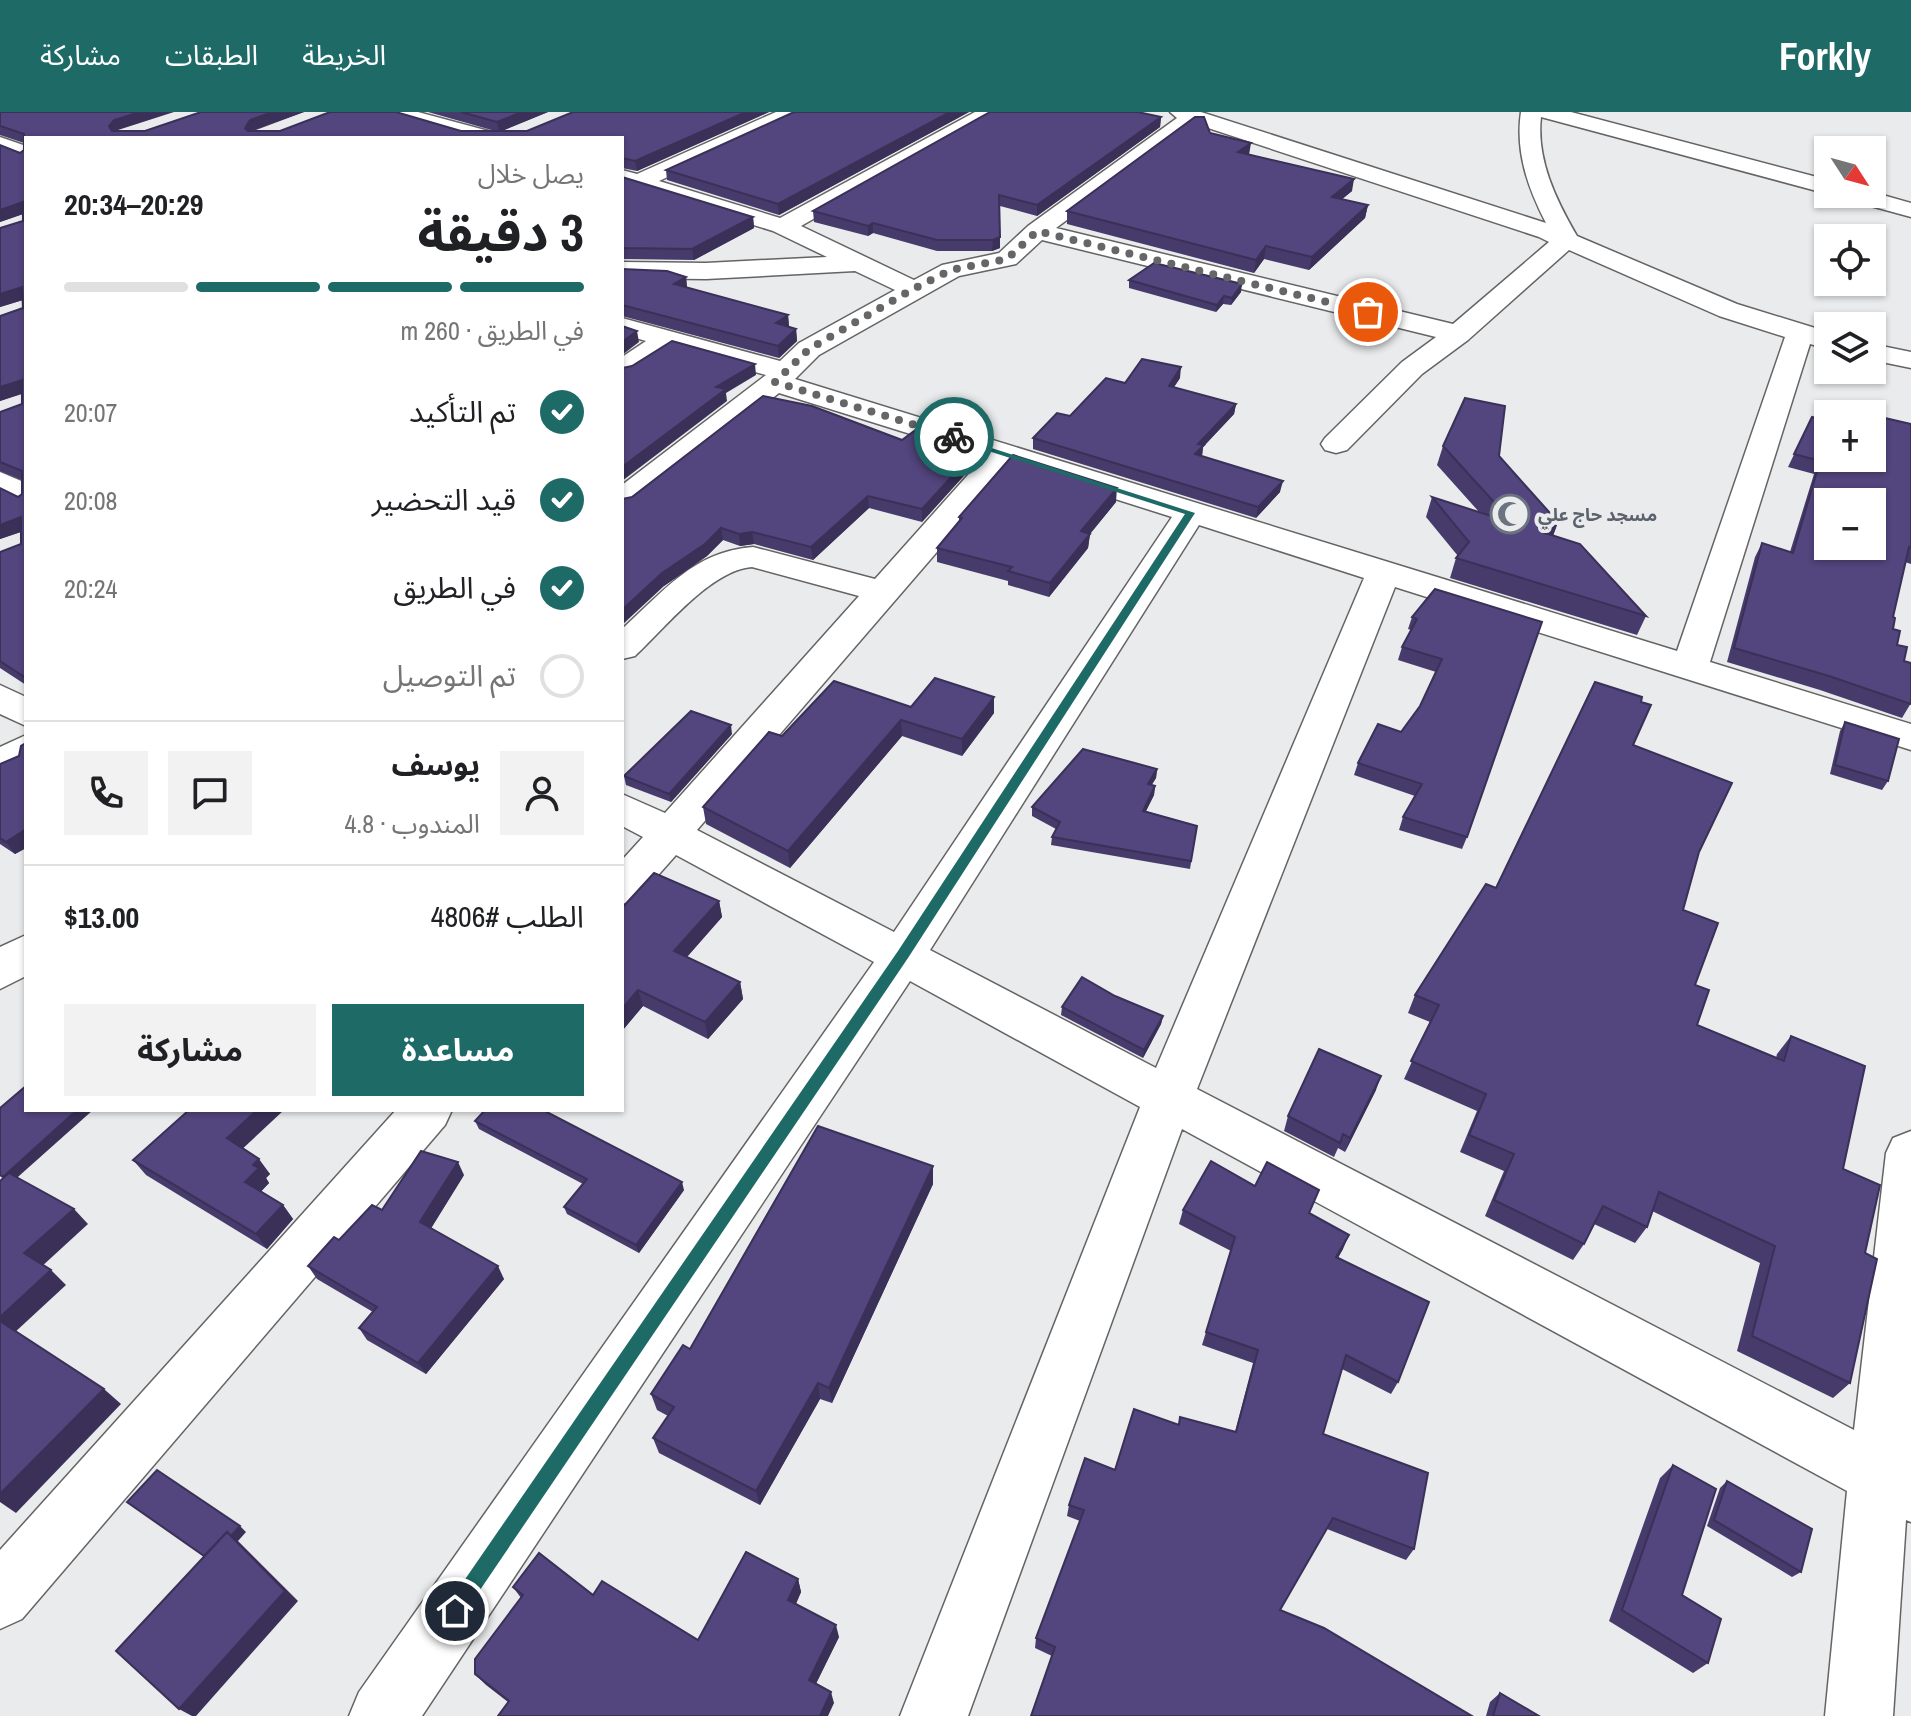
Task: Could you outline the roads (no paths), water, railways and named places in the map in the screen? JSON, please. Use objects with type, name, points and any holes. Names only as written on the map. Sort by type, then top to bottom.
[{"type":"street","points":[[394,112],[424,115],[482,136]]},
{"type":"street","points":[[630,179],[793,112]]},
{"type":"street","points":[[782,226],[991,112]]},
{"type":"street","points":[[1531,112],[1533,158],[1543,190],[1567,239]]},
{"type":"street","points":[[1547,112],[1814,183]]},
{"type":"street","points":[[624,498],[780,376],[809,349],[951,270],[1007,259],[1037,231],[1186,114],[1567,239],[1688,294],[1814,338],[1690,668]]},
{"type":"street","points":[[0,144],[24,152]]},
{"type":"street","points":[[630,179],[782,226],[913,289]]},
{"type":"street","points":[[1886,203],[1911,210]]},
{"type":"street","points":[[1037,231],[1458,334]]},
{"type":"street","points":[[1336,444],[1412,368],[1458,334],[1567,239]]},
{"type":"street","points":[[624,270],[706,271],[862,263]]},
{"type":"street","points":[[624,327],[1191,513],[1911,737]]},
{"type":"street","points":[[624,368],[669,339]]},
{"type":"street","points":[[1886,355],[1911,360]]},
{"type":"street","points":[[624,886],[1005,453]]},
{"type":"street","points":[[0,481],[24,495]]},
{"type":"street","points":[[383,1716],[903,955],[1191,513]]},
{"type":"street","points":[[624,646],[716,563],[736,558],[753,557],[882,592]]},
{"type":"street","points":[[934,1716],[1168,1099],[1383,574]]},
{"type":"street","points":[[0,697],[24,713]]},
{"type":"street","points":[[0,765],[24,749]]},
{"type":"street","points":[[624,809],[1895,1484]]},
{"type":"street","points":[[0,971],[24,953]]},
{"type":"street","points":[[0,1597],[425,1112]]},
{"type":"street","points":[[1859,1716],[1895,1484],[1911,1153]]},
{"type":"place","name":"مسجد حاج علي","points":[[1510,514]]}]
